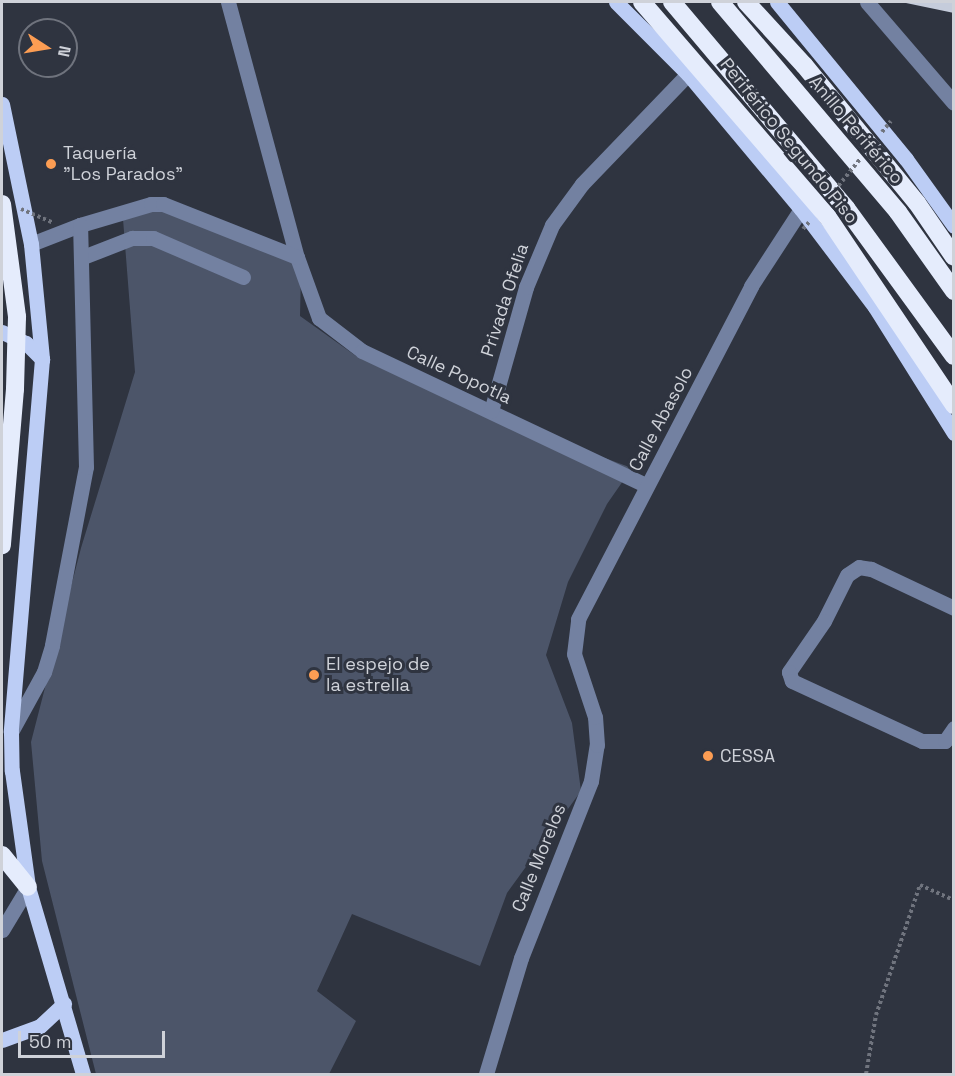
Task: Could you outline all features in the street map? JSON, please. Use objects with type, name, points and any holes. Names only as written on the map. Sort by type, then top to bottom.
[{"type":"highway","points":[[643,2],[718,55]]},
{"type":"highway","name":"Periférico Segundo Piso","points":[[643,2],[827,216],[954,405]]},
{"type":"highway","points":[[672,2],[846,208],[954,356]]},
{"type":"highway","name":"Anillo Periférico","points":[[720,2],[898,212],[954,291]]},
{"type":"highway","points":[[747,2],[807,106]]},
{"type":"highway","points":[[747,2],[804,65],[917,203],[954,257]]},
{"type":"highway","points":[[2,545],[15,389],[17,317],[7,204]]},
{"type":"highway","points":[[2,855],[28,887]]},
{"type":"main road","points":[[616,2],[688,74],[805,215],[875,307],[954,433]]},
{"type":"main road","points":[[777,2],[900,151],[954,226]]},
{"type":"main road","points":[[2,144],[3,110]]},
{"type":"main road","points":[[3,110],[31,244],[42,359],[11,732],[12,771],[28,887],[83,1074]]},
{"type":"main road","points":[[2,332],[26,344],[42,359]]},
{"type":"main road","points":[[2,1040],[40,1026],[64,1004]]},
{"type":"street","name":"Calle Popotla","points":[[228,2],[297,256],[319,318],[362,351],[647,486]]},
{"type":"street","points":[[867,2],[954,103]]},
{"type":"street","name":"Privada Ofelia","points":[[491,411],[526,287],[552,225],[582,184],[688,74]]},
{"type":"street","points":[[31,244],[80,225],[151,204],[163,204],[297,256]]},
{"type":"street","name":"Calle Abasolo","points":[[574,654],[578,619],[750,286],[805,215]]},
{"type":"street","points":[[11,732],[44,672],[52,645],[86,467],[83,257],[80,225]]},
{"type":"street","points":[[83,257],[132,238],[153,238],[243,277]]},
{"type":"street","points":[[954,608],[871,569],[859,567],[847,575],[824,621],[789,672],[792,681],[922,741],[945,741],[954,728]]},
{"type":"street","name":"Calle Morelos","points":[[486,1074],[521,958],[591,781],[597,746],[595,717],[574,654]]},
{"type":"street","points":[[2,930],[28,887]]},
{"type":"path","points":[[876,139],[891,121]]},
{"type":"path","points":[[825,202],[861,157]]},
{"type":"path","points":[[7,204],[52,222]]},
{"type":"path","points":[[803,229],[805,215]]},
{"type":"path","points":[[866,1074],[876,1015],[920,885],[954,900]]},
{"type":"shaded area","points":[[159,204],[284,253],[301,272],[300,316],[356,356],[477,411],[632,468],[607,504],[568,582],[546,655],[572,723],[581,791],[507,893],[480,966],[352,914],[317,991],[356,1021],[329,1074],[96,1074],[42,861],[31,742],[81,548],[135,372],[123,219]]},
{"type":"building","points":[[906,2],[954,2],[954,13],[906,3]]},
{"type":"place","name":"Taquería \"Los Parados\"","points":[[51,164]]},
{"type":"place","name":"El espejo de la estrella","points":[[314,675]]},
{"type":"place","name":"CESSA","points":[[708,756]]}]
